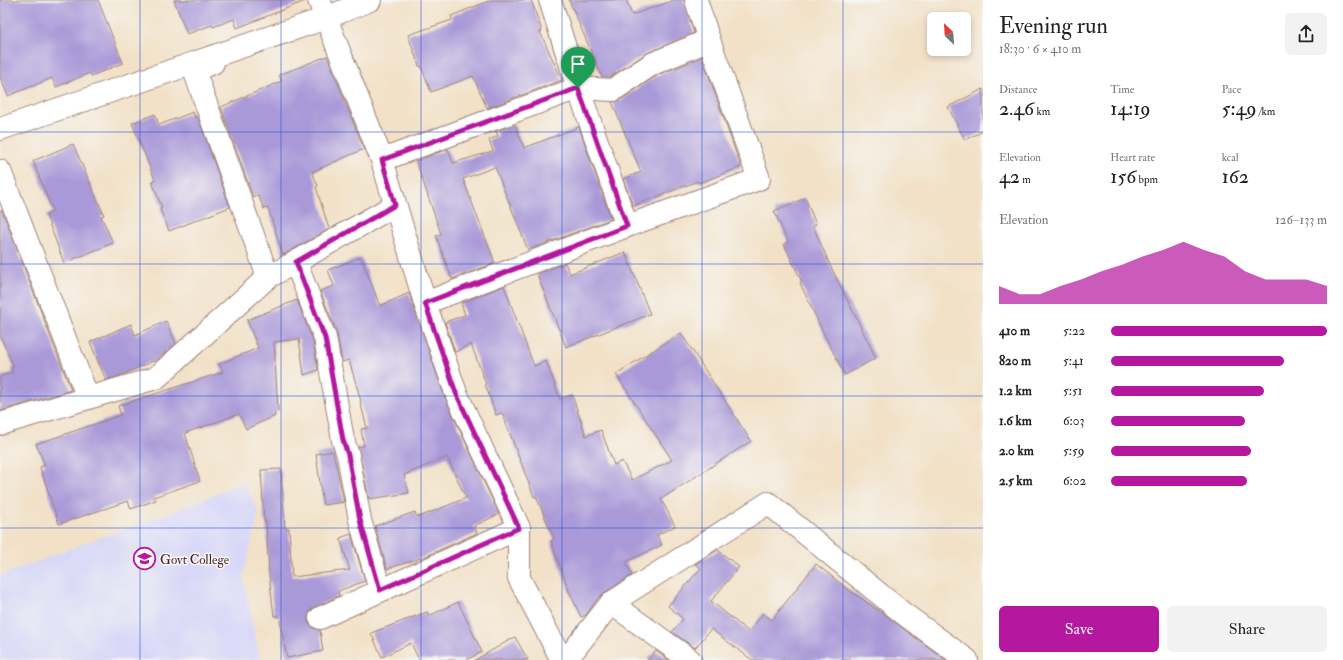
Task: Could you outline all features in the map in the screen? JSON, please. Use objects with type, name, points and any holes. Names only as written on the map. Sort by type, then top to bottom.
[{"type":"street","points":[[0,129],[322,9],[370,0]]},
{"type":"street","points":[[550,0],[578,88],[627,226]]},
{"type":"street","points":[[425,303],[627,226],[759,179],[696,0]]},
{"type":"street","points":[[322,9],[382,160],[425,303],[456,393],[519,528],[519,578],[562,660]]},
{"type":"street","points":[[268,277],[194,70],[322,9]]},
{"type":"street","points":[[382,160],[578,88],[613,90],[652,64],[710,40]]},
{"type":"street","points":[[0,171],[88,398]]},
{"type":"street","points":[[0,424],[156,378],[268,277],[395,205]]},
{"type":"street","points":[[296,262],[325,338],[343,440],[348,455],[360,520],[380,590]]},
{"type":"street","points":[[566,660],[611,603],[768,503],[904,614],[967,660]]},
{"type":"street","points":[[320,618],[519,528]]},
{"type":"street","points":[[611,603],[690,660]]},
{"type":"shaded area","name":"Govt College","points":[[244,482],[259,513],[243,576],[261,660],[0,660],[0,576],[85,543],[178,510]]},
{"type":"building","points":[[0,0],[98,0],[123,63],[91,76],[90,73],[56,87],[52,78],[8,96],[0,77]]},
{"type":"building","points":[[174,0],[305,1],[237,28],[234,19],[213,27],[212,25],[187,34]]},
{"type":"building","points":[[491,0],[531,0],[542,31],[540,32],[562,80],[487,108],[473,76],[431,92],[421,66],[419,66],[408,35],[452,20],[451,16]]},
{"type":"building","points":[[569,0],[626,0],[632,15],[674,0],[684,0],[694,33],[647,53],[610,77],[602,77]]},
{"type":"building","points":[[327,56],[364,149],[312,172],[318,186],[316,187],[329,229],[283,255],[268,208],[264,209],[258,195],[253,197],[221,107],[282,81],[279,75]]},
{"type":"building","points":[[702,57],[741,167],[699,183],[698,181],[633,206],[623,179],[641,172],[612,102],[620,100],[658,75]]},
{"type":"building","points":[[983,89],[983,131],[965,140],[948,107]]},
{"type":"building","points":[[193,112],[195,118],[198,117],[230,207],[169,231],[160,209],[162,208],[152,181],[155,180],[132,123],[155,114],[159,125]]},
{"type":"building","points":[[515,125],[524,148],[579,127],[611,219],[528,250],[495,167],[463,179],[495,263],[452,279],[436,236],[441,234],[416,161],[448,149],[453,163],[493,151],[489,140],[498,136],[496,131]]},
{"type":"building","points":[[73,144],[104,215],[101,216],[113,243],[64,263],[46,215],[53,212],[33,161]]},
{"type":"building","points":[[805,198],[816,224],[813,226],[830,265],[876,358],[845,375],[800,283],[802,282],[784,244],[788,242],[774,211]]},
{"type":"building","points":[[2,210],[71,390],[0,411],[0,377],[13,372],[11,368],[14,367],[0,336],[0,211]]},
{"type":"building","points":[[625,252],[650,314],[566,347],[537,274],[565,263],[570,274]]},
{"type":"building","points":[[361,257],[380,306],[409,293],[445,398],[499,514],[474,526],[477,533],[424,557],[387,569],[375,526],[415,512],[416,516],[419,517],[466,498],[447,457],[404,475],[409,493],[369,499],[358,447],[364,446],[361,429],[367,428],[361,401],[349,360],[342,362],[337,333],[320,291],[334,286],[328,270]]},
{"type":"building","points":[[504,286],[534,366],[546,361],[560,399],[572,395],[586,436],[601,430],[614,465],[622,461],[632,480],[672,460],[616,374],[681,333],[751,441],[661,499],[675,526],[657,535],[662,545],[626,562],[632,575],[604,593],[597,599],[586,615],[581,617],[569,591],[551,541],[554,539],[536,496],[534,497],[502,413],[496,415],[471,344],[455,352],[445,322],[465,315],[461,303]]},
{"type":"building","points":[[297,300],[313,341],[318,370],[304,375],[299,339],[274,342],[278,411],[274,413],[275,416],[246,429],[239,414],[185,433],[200,481],[154,497],[156,500],[131,509],[128,501],[59,524],[40,467],[45,465],[36,444],[121,415],[118,406],[223,372],[219,364],[258,348],[247,320]]},
{"type":"building","points":[[166,321],[176,343],[158,359],[106,380],[90,342],[131,324],[135,335]]},
{"type":"building","points":[[333,451],[344,502],[323,505],[316,454]]},
{"type":"building","points":[[281,469],[285,528],[289,528],[292,577],[350,570],[340,538],[351,534],[365,581],[338,591],[339,596],[315,607],[310,611],[308,623],[313,628],[320,630],[323,651],[287,658],[279,616],[274,616],[269,574],[266,521],[264,521],[261,470]]},
{"type":"building","points":[[718,550],[739,567],[711,601],[749,632],[763,613],[772,620],[816,564],[845,587],[946,660],[752,660],[711,629],[695,648],[672,632],[683,619],[668,606],[701,568],[695,564]]},
{"type":"building","points":[[458,602],[482,652],[466,660],[419,660],[411,643],[382,657],[371,633],[427,612],[429,616]]},
{"type":"building","points":[[515,637],[528,660],[475,660]]},
{"type":"building","points":[[656,651],[669,660],[647,660]]},
{"type":"place","name":"Govt College","points":[[145,559]]},
{"type":"route","points":[[578,88],[627,226],[425,303],[456,393],[519,528],[380,590],[367,544],[362,532],[348,455],[343,440],[325,338],[296,262],[395,205],[382,160],[578,88]]}]
